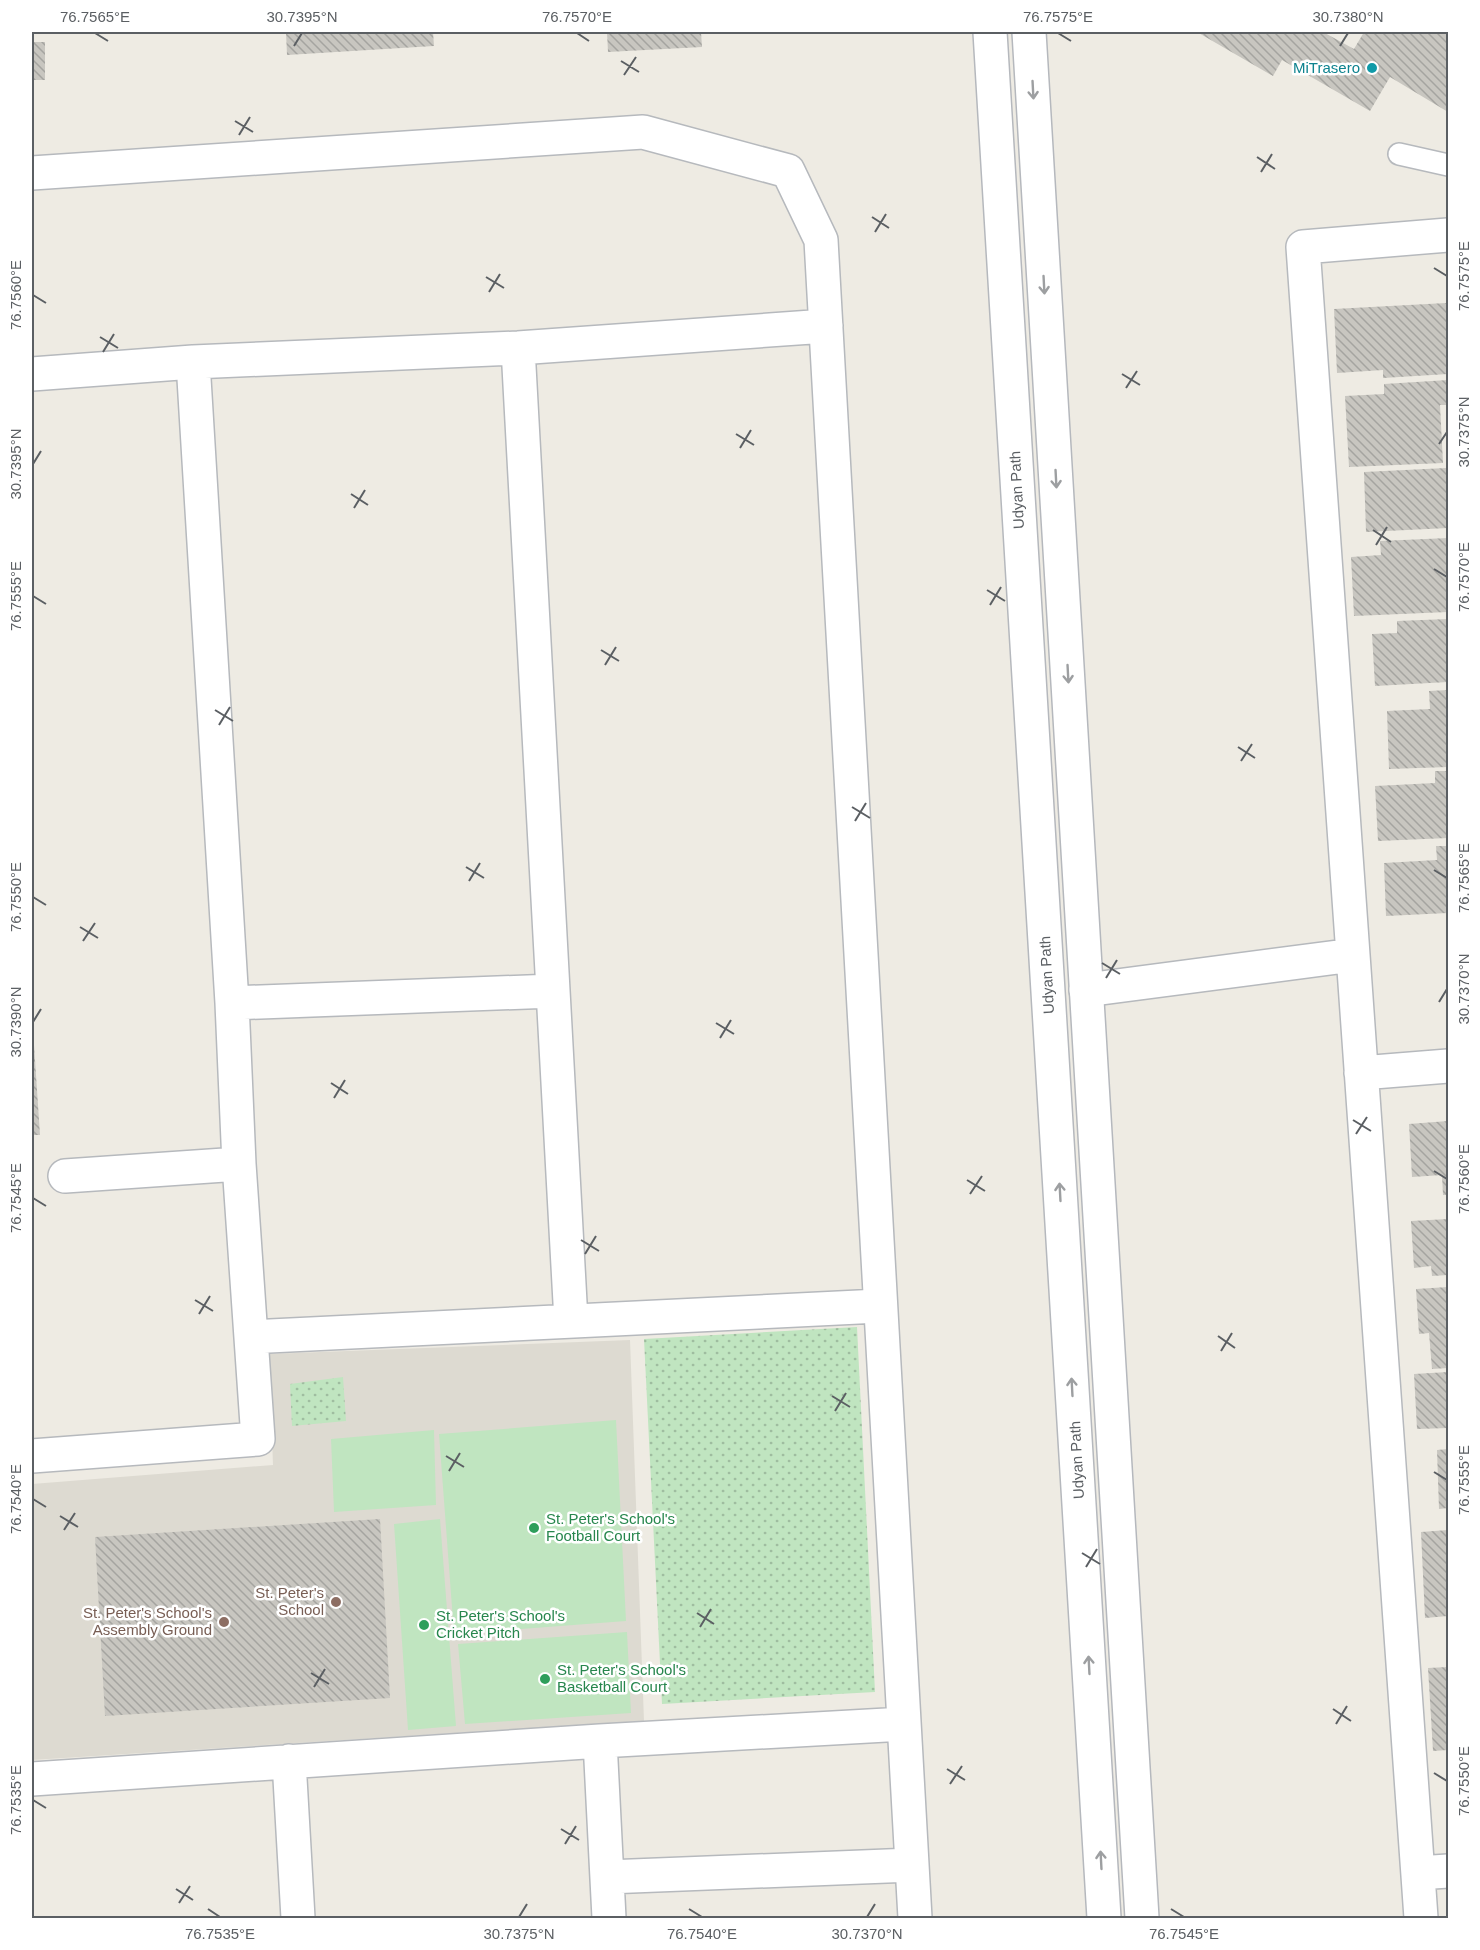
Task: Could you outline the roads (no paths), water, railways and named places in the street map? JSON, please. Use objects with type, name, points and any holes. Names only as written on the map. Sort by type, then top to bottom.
[{"type":"street","name":"Udyan Path","points":[[990,32],[1104,1918]]},
{"type":"street","points":[[1029,32],[1142,1918]]},
{"type":"street","points":[[32,173],[643,132],[788,171],[821,240],[915,1918]]},
{"type":"street","points":[[1421,1918],[1433,1872],[1361,1073],[1303,247],[1449,235]]},
{"type":"street","points":[[32,374],[194,362],[518,348],[826,326]]},
{"type":"street","points":[[518,348],[571,1321]]},
{"type":"street","points":[[32,1455],[258,1439],[239,1164],[232,1003],[194,362]]},
{"type":"street","points":[[1086,990],[1353,955]]},
{"type":"street","points":[[232,1003],[553,991]]},
{"type":"street","points":[[1361,1073],[1449,1066]]},
{"type":"street","points":[[65,1176],[239,1164]]},
{"type":"street","points":[[251,1337],[879,1306]]},
{"type":"street","points":[[32,1779],[600,1741],[903,1724]]},
{"type":"street","points":[[600,1741],[609,1918]]},
{"type":"street","points":[[289,1761],[298,1918]]},
{"type":"street","points":[[607,1877],[912,1864]]},
{"type":"lane","points":[[1399,154],[1449,165]]},
{"type":"place","name":"MiTrasero","points":[[1372,68]]},
{"type":"place","name":"St. Peter's School's Football Court","points":[[534,1528]]},
{"type":"place","name":"St. Peter's School","points":[[336,1602]]},
{"type":"place","name":"St. Peter's School's Assembly Ground","points":[[224,1622]]},
{"type":"place","name":"St. Peter's School's Cricket Pitch","points":[[424,1625]]},
{"type":"place","name":"St. Peter's School's Basketball Court","points":[[545,1679]]}]
